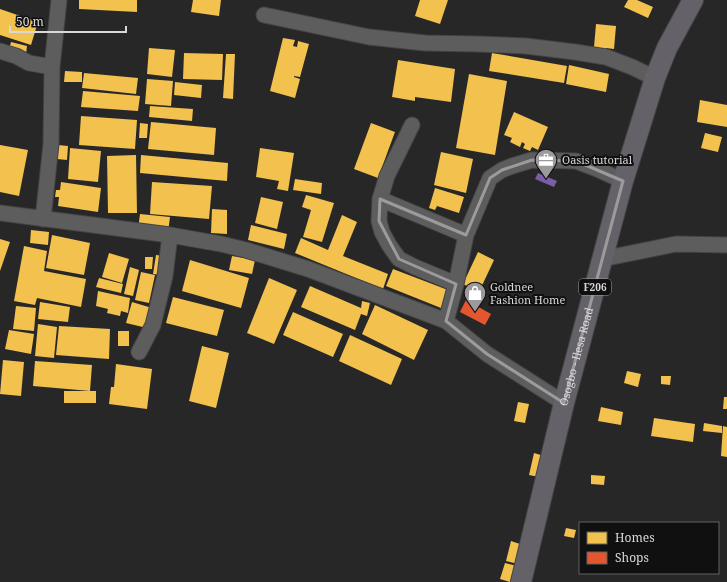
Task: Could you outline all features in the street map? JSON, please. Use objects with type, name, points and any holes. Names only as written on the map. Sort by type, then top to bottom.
[{"type":"main road","name":"Osogbo - Ilesa Road","points":[[521,582],[564,403],[624,181],[655,78],[667,48],[693,0]]},
{"type":"street","points":[[43,219],[51,144],[52,67],[59,0]]},
{"type":"street","points":[[264,15],[369,37],[425,43],[526,46],[576,52],[606,57],[655,78]]},
{"type":"street","points":[[0,51],[16,56],[30,63],[52,67]]},
{"type":"street","points":[[412,125],[387,176],[380,199],[379,221],[382,232],[399,258],[415,267],[456,284]]},
{"type":"street","points":[[446,321],[456,284],[466,235],[490,178],[502,170],[532,160],[576,161],[624,181]]},
{"type":"street","points":[[380,199],[466,235]]},
{"type":"street","points":[[0,213],[221,244],[308,269],[446,321],[487,354],[564,403]]},
{"type":"street","points":[[139,352],[153,325],[165,276],[170,236]]},
{"type":"street","points":[[602,259],[676,244],[727,245]]},
{"type":"highlighted area","points":[[532,160],[576,161],[623,181],[564,403],[487,354],[446,321],[456,284],[399,259],[379,221],[380,199],[466,235],[490,178],[502,170]]},
{"type":"building: Homes","points":[[79,0],[137,0],[137,12],[79,9]]},
{"type":"building: Homes","points":[[193,0],[221,0],[219,16],[191,12]]},
{"type":"building: Homes","points":[[420,0],[448,0],[440,24],[415,16]]},
{"type":"building: Homes","points":[[628,0],[637,0],[653,7],[648,18],[624,7]]},
{"type":"building: Homes","points":[[0,9],[38,22],[31,45],[0,35]]},
{"type":"building: Homes","points":[[596,24],[616,26],[614,49],[606,48],[606,52],[598,52],[598,47],[594,47]]},
{"type":"building: Homes","points":[[283,38],[295,40],[293,46],[297,47],[298,41],[309,44],[300,77],[294,76],[300,79],[295,98],[270,91]]},
{"type":"building: Homes","points":[[11,42],[27,46],[26,54],[9,50]]},
{"type":"building: Homes","points":[[149,48],[175,50],[172,77],[147,74]]},
{"type":"building: Homes","points":[[184,53],[223,54],[222,80],[183,79]]},
{"type":"building: Homes","points":[[492,53],[567,66],[564,83],[489,71]]},
{"type":"building: Homes","points":[[226,54],[235,54],[233,99],[223,98]]},
{"type":"building: Homes","points":[[398,60],[455,69],[451,102],[415,97],[415,101],[392,97]]},
{"type":"building: Homes","points":[[569,65],[609,74],[606,92],[566,84]]},
{"type":"building: Homes","points":[[65,71],[82,72],[82,82],[64,82]]},
{"type":"building: Homes","points":[[84,73],[138,78],[136,94],[82,88]]},
{"type":"building: Homes","points":[[469,74],[507,81],[495,155],[456,148]]},
{"type":"building: Homes","points":[[147,79],[173,81],[171,106],[145,104]]},
{"type":"building: Homes","points":[[175,82],[202,85],[201,98],[174,95]]},
{"type":"building: Homes","points":[[83,91],[140,96],[138,111],[81,107]]},
{"type":"building: Homes","points":[[700,100],[727,105],[727,127],[697,122]]},
{"type":"building: Homes","points":[[150,106],[193,109],[192,121],[149,117]]},
{"type":"building: Homes","points":[[514,112],[548,127],[538,150],[532,147],[530,151],[523,148],[525,144],[522,142],[520,147],[510,142],[512,138],[504,135]]},
{"type":"building: Homes","points":[[81,116],[137,120],[135,149],[79,145]]},
{"type":"building: Homes","points":[[151,122],[216,128],[214,155],[148,149]]},
{"type":"building: Homes","points":[[140,123],[148,124],[147,138],[139,138]]},
{"type":"building: Homes","points":[[371,123],[395,132],[378,178],[354,169]]},
{"type":"building: Homes","points":[[705,133],[722,137],[718,152],[701,148]]},
{"type":"building: Homes","points":[[0,145],[28,150],[19,196],[0,192]]},
{"type":"building: Homes","points":[[58,145],[68,146],[67,160],[57,159]]},
{"type":"building: Homes","points":[[70,148],[101,151],[98,182],[68,179]]},
{"type":"building: Homes","points":[[260,148],[294,153],[288,191],[277,189],[279,181],[256,177]]},
{"type":"building: Homes","points":[[441,152],[473,159],[466,193],[434,185]]},
{"type":"building: Homes","points":[[136,155],[137,213],[108,213],[107,156]]},
{"type":"building: Homes","points":[[141,155],[228,163],[227,181],[140,173]]},
{"type":"building: Homes","points":[[295,179],[322,183],[321,194],[293,190]]},
{"type":"building: Homes","points":[[61,182],[101,188],[98,212],[58,206],[59,197],[55,197],[56,190],[60,190]]},
{"type":"building: Homes","points":[[152,182],[212,186],[209,219],[150,214]]},
{"type":"building: Homes","points":[[435,188],[464,197],[459,213],[437,206],[435,210],[429,208]]},
{"type":"building: Homes","points":[[306,195],[334,203],[322,242],[303,237],[311,210],[302,207]]},
{"type":"building: Homes","points":[[261,197],[283,202],[277,229],[255,223]]},
{"type":"building: Homes","points":[[212,209],[227,210],[227,234],[211,233]]},
{"type":"building: Homes","points":[[140,214],[170,217],[168,232],[138,229]]},
{"type":"building: Homes","points":[[342,215],[357,222],[343,256],[388,274],[383,289],[295,253],[301,238],[328,250]]},
{"type":"building: Homes","points":[[251,225],[287,234],[284,249],[248,240]]},
{"type":"building: Homes","points":[[31,230],[49,232],[48,245],[30,243]]},
{"type":"building: Homes","points":[[52,235],[90,243],[84,275],[46,268]]},
{"type":"building: Homes","points":[[0,239],[10,242],[0,271]]},
{"type":"building: Homes","points":[[24,246],[47,251],[44,271],[86,279],[81,307],[37,298],[35,305],[14,301]]},
{"type":"building: Homes","points":[[478,252],[494,260],[479,292],[463,284]]},
{"type":"building: Homes","points":[[109,253],[129,259],[122,283],[102,277]]},
{"type":"building: Homes","points":[[156,255],[165,256],[162,275],[153,274]]},
{"type":"building: Homes","points":[[232,256],[255,260],[252,274],[229,270]]},
{"type":"building: Homes","points":[[145,257],[153,257],[152,269],[145,269]]},
{"type":"building: Homes","points":[[190,260],[249,278],[241,308],[182,291]]},
{"type":"building: Homes","points":[[130,267],[139,270],[133,296],[124,294]]},
{"type":"building: Homes","points":[[393,269],[448,290],[441,308],[386,286]]},
{"type":"building: Homes","points":[[141,272],[155,275],[149,303],[135,300]]},
{"type":"building: Homes","points":[[99,278],[123,284],[121,293],[96,287]]},
{"type":"building: Homes","points":[[269,278],[297,290],[274,344],[247,333]]},
{"type":"building: Homes","points":[[310,286],[361,308],[362,301],[370,303],[367,316],[361,314],[355,330],[301,307]]},
{"type":"building: Homes","points":[[98,291],[130,298],[128,313],[121,311],[120,316],[107,313],[108,309],[96,306]]},
{"type":"building: Homes","points":[[173,297],[224,310],[217,336],[166,323]]},
{"type":"building: Homes","points":[[40,302],[70,307],[68,322],[38,319]]},
{"type":"building: Homes","points":[[132,302],[152,308],[147,328],[126,323]]},
{"type":"building: Homes","points":[[375,305],[428,330],[414,360],[362,334]]},
{"type":"building: Homes","points":[[16,306],[36,308],[34,331],[13,329]]},
{"type":"building: Homes","points":[[293,312],[343,334],[333,357],[283,335]]},
{"type":"building: Homes","points":[[38,324],[57,327],[54,358],[35,356]]},
{"type":"building: Homes","points":[[59,326],[110,329],[109,359],[56,355]]},
{"type":"building: Homes","points":[[9,330],[34,334],[31,354],[5,349]]},
{"type":"building: Homes","points":[[118,331],[129,331],[129,346],[118,346]]},
{"type":"building: Homes","points":[[350,335],[402,359],[391,385],[339,361]]},
{"type":"building: Homes","points":[[202,346],[229,353],[216,408],[189,401]]},
{"type":"building: Homes","points":[[3,360],[24,362],[21,396],[0,394]]},
{"type":"building: Homes","points":[[35,361],[92,365],[90,391],[33,386]]},
{"type":"building: Homes","points":[[116,364],[152,369],[147,409],[109,404],[111,387],[114,387]]},
{"type":"building: Homes","points":[[627,371],[641,374],[638,387],[624,383]]},
{"type":"building: Homes","points":[[661,376],[671,376],[670,385],[661,384]]},
{"type":"building: Homes","points":[[64,391],[96,391],[96,403],[64,403]]},
{"type":"building: Homes","points":[[724,397],[727,397],[727,409],[723,409]]},
{"type":"building: Homes","points":[[518,402],[529,404],[525,423],[514,421]]},
{"type":"building: Homes","points":[[601,407],[623,412],[621,425],[598,421]]},
{"type":"building: Homes","points":[[654,418],[695,424],[693,442],[651,436]]},
{"type":"building: Homes","points":[[704,423],[722,426],[722,433],[703,431]]},
{"type":"building: Homes","points":[[723,426],[727,427],[727,457],[721,456]]},
{"type":"building: Homes","points":[[534,453],[544,456],[539,477],[529,475]]},
{"type":"building: Homes","points":[[591,475],[605,476],[604,485],[591,484]]},
{"type":"building: Homes","points":[[566,528],[576,530],[574,538],[564,536]]},
{"type":"building: Homes","points":[[511,541],[523,545],[518,564],[506,561]]},
{"type":"building: Homes","points":[[505,563],[517,566],[515,576],[512,575],[510,582],[500,579]]},
{"type":"building: Shops","name":"Goldnee Fashion Home","points":[[466,300],[491,314],[485,325],[460,312]]},
{"type":"building: Offices","name":"Oasis tutorial","points":[[538,173],[557,181],[554,187],[535,179]]},
{"type":"place","name":"Oasis tutorial","points":[[546,180]]},
{"type":"place","name":"Goldnee Fashion Home","points":[[475,312]]}]
